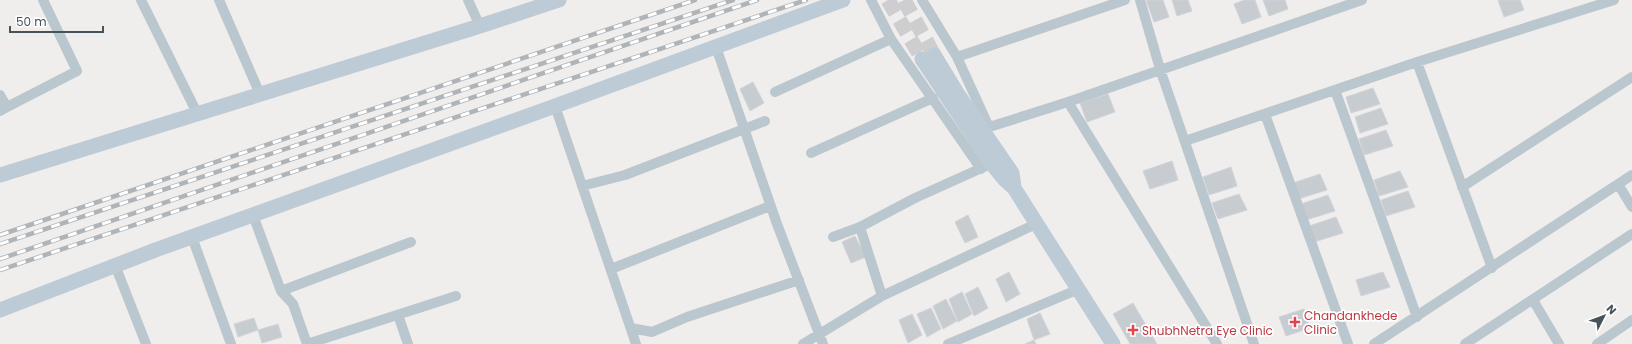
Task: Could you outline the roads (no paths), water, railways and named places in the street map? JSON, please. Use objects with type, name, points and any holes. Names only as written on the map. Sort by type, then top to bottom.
[{"type":"street","points":[[0,95],[4,109],[77,71],[43,0]]},
{"type":"street","points":[[141,0],[197,113]]},
{"type":"street","points":[[219,0],[260,94]]},
{"type":"street","points":[[468,0],[480,26]]},
{"type":"street","points":[[0,175],[480,26],[559,0]]},
{"type":"street","points":[[0,310],[115,265],[843,0]]},
{"type":"street","points":[[871,0],[892,39],[933,98],[986,166],[1014,188],[1038,223],[1114,344]]},
{"type":"street","points":[[922,0],[957,57],[985,136],[986,166]]},
{"type":"street","points":[[957,57],[1125,0]]},
{"type":"street","points":[[1140,0],[1160,69],[1254,344]]},
{"type":"street","points":[[985,136],[1068,102],[1362,0]]},
{"type":"street","points":[[1185,141],[1417,62],[1614,0]]},
{"type":"street","points":[[775,92],[892,39]]},
{"type":"street","points":[[716,47],[770,206],[823,344]]},
{"type":"street","points":[[928,57],[1012,173],[1014,188]]},
{"type":"street","points":[[1417,62],[1492,268]]},
{"type":"street","points":[[1462,187],[1632,77]]},
{"type":"street","points":[[1335,90],[1417,317]]},
{"type":"street","points":[[811,153],[933,98]]},
{"type":"street","points":[[1068,102],[1217,344]]},
{"type":"street","points":[[555,106],[636,344]]},
{"type":"street","points":[[1265,114],[1348,344]]},
{"type":"street","points":[[582,186],[625,175],[765,120]]},
{"type":"street","points":[[833,237],[860,227],[915,198],[986,166]]},
{"type":"street","points":[[1374,344],[1632,176]]},
{"type":"street","points":[[1618,184],[1632,206]]},
{"type":"street","points":[[611,269],[770,206]]},
{"type":"street","points":[[253,215],[281,291],[293,304],[307,344],[456,296]]},
{"type":"street","points":[[803,344],[882,296],[1038,223]]},
{"type":"street","points":[[860,227],[882,296]]},
{"type":"street","points":[[1465,344],[1632,234]]},
{"type":"street","points":[[192,237],[231,344]]},
{"type":"street","points":[[281,291],[410,242]]},
{"type":"street","points":[[115,265],[146,344]]},
{"type":"street","points":[[631,328],[652,332],[687,317],[799,280]]},
{"type":"street","points":[[948,344],[1079,289]]},
{"type":"street","points":[[1533,300],[1559,344]]},
{"type":"street","points":[[398,315],[408,344]]},
{"type":"street","points":[[1597,344],[1631,323]]},
{"type":"tunnel","points":[[888,0],[922,59]]},
{"type":"tunnel","points":[[904,0],[934,55]]},
{"type":"railway","points":[[0,235],[695,0]]},
{"type":"railway","points":[[0,244],[733,0]]},
{"type":"railway","points":[[0,259],[757,0]]},
{"type":"railway","points":[[0,270],[806,0]]},
{"type":"place","name":"Chandankhede Clinic","points":[[1295,322]]},
{"type":"place","name":"ShubhNetra Eye Clinic","points":[[1133,330]]}]
